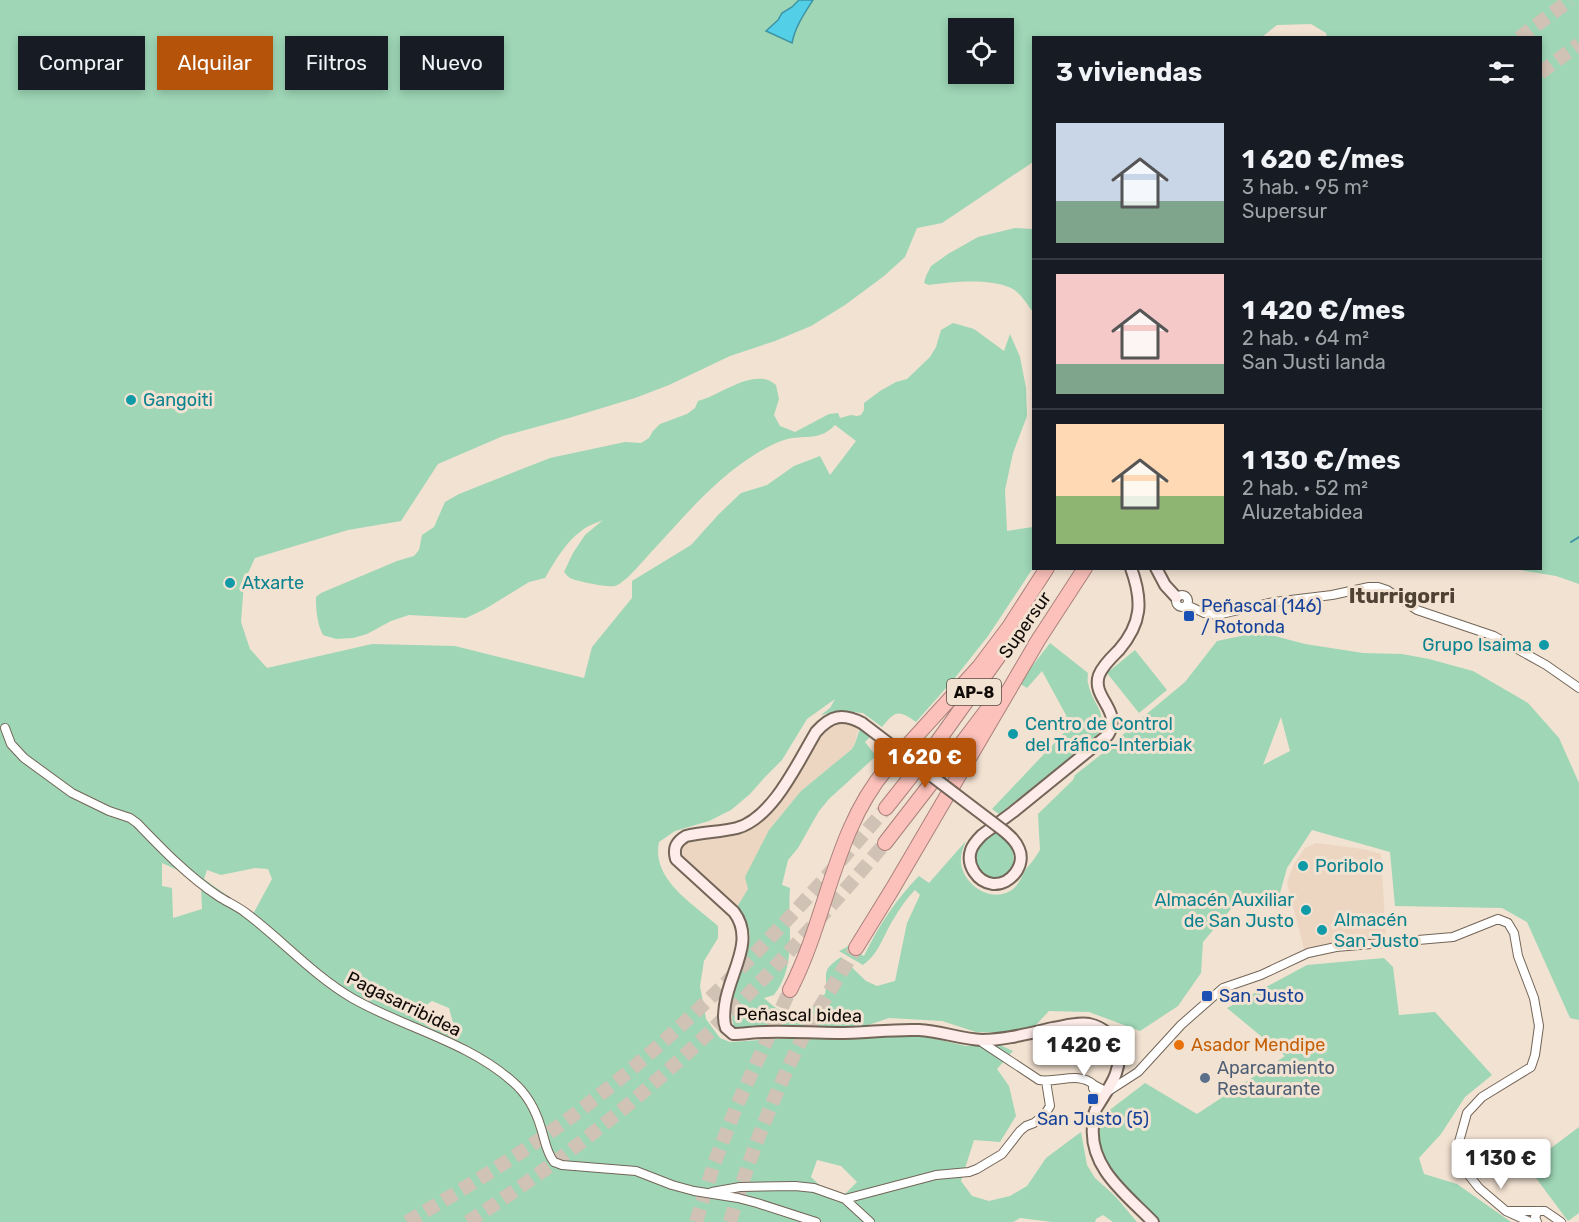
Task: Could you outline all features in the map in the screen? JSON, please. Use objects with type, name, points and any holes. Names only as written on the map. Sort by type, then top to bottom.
[{"type":"highway","name":"Supersur","points":[[886,808],[971,696],[1021,624],[1051,570]]},
{"type":"highway","points":[[790,990],[808,953],[834,874],[861,804],[887,768],[979,667],[1051,570]]},
{"type":"highway","name":"Supersur","points":[[885,843],[1040,638],[1084,570]]},
{"type":"highway","name":"AP-8","points":[[856,948],[1040,638]]},
{"type":"street","name":"Peñascal bidea","points":[[1107,1092],[1117,1072],[1119,1059],[1117,1047],[1112,1037],[1103,1029],[1089,1024],[1074,1024],[1000,1039],[981,1040],[921,1030],[733,1034],[724,1024],[727,992],[743,946],[741,923],[734,912],[676,860],[674,850],[676,844],[686,836],[739,827],[758,816],[785,784],[822,725],[836,717],[852,718],[862,723],[996,825],[1004,831],[1014,840],[1021,856],[1020,864],[1016,873],[1009,880],[994,884],[977,876],[970,864],[972,848],[982,835],[996,825],[1013,812],[1108,735],[1113,726],[1112,715],[1097,687],[1098,677],[1127,639],[1137,621],[1140,605],[1132,570]]},
{"type":"street","points":[[1157,570],[1176,597],[1180,595],[1186,597],[1187,605],[1204,613],[1217,615],[1274,602],[1378,587],[1387,590],[1417,610],[1494,636],[1546,665],[1579,688]]},
{"type":"street","name":"Pagasarribidea","points":[[5,728],[11,744],[24,758],[72,793],[137,823],[175,861],[219,896],[245,912],[335,988],[373,1009],[471,1053],[515,1083],[530,1102],[547,1150],[554,1162],[562,1165],[636,1171],[672,1185],[738,1198],[816,1222]]},
{"type":"street","points":[[1153,1222],[1109,1177],[1096,1155],[1092,1132],[1096,1108],[1107,1092],[1138,1072],[1181,1025],[1223,988],[1261,975],[1308,953],[1336,947],[1453,937],[1498,919],[1508,923],[1515,933],[1518,956],[1534,998],[1539,1026],[1535,1055],[1531,1067],[1482,1097],[1467,1113],[1456,1149],[1460,1164],[1479,1188],[1506,1211],[1530,1222]]},
{"type":"street","points":[[981,1040],[1039,1080],[1078,1078],[1089,1081],[1107,1092]]},
{"type":"street","points":[[845,1199],[936,1175],[969,1172],[997,1157],[1020,1131],[1045,1114],[1050,1106],[1046,1081]]},
{"type":"street","points":[[1094,1085],[1093,1088],[1100,1102]]},
{"type":"street","points":[[706,1193],[740,1187],[814,1188],[845,1199],[870,1222]]},
{"type":"street","points":[[1506,1211],[1545,1211],[1561,1222]]},
{"type":"street","points":[[1537,1222],[1535,1217],[1538,1211]]},
{"type":"shaded area","points":[[845,722],[861,727],[852,749],[801,791],[769,830],[748,889],[737,907],[691,867],[683,857],[682,847],[688,841],[724,837],[755,826],[774,807],[818,738],[827,728]]},
{"type":"shaded area","points":[[1316,843],[1363,849],[1381,854],[1386,938],[1304,949],[1287,883],[1294,864],[1305,848]]},
{"type":"green space","points":[[0,0],[1579,0],[1579,584],[1556,576],[1520,570],[1542,570],[1542,36],[1327,36],[1326,33],[1311,24],[1277,25],[1263,36],[1032,36],[1032,163],[942,223],[917,228],[905,257],[845,305],[811,326],[730,356],[669,385],[635,398],[503,436],[438,464],[401,521],[348,530],[255,558],[244,582],[241,622],[250,649],[267,668],[372,644],[455,646],[584,678],[592,647],[632,598],[632,581],[691,545],[741,493],[767,485],[794,466],[820,456],[830,475],[856,441],[835,425],[817,436],[791,438],[777,442],[748,459],[719,481],[630,575],[615,586],[578,581],[569,578],[564,572],[585,535],[603,520],[586,528],[570,541],[545,578],[529,582],[466,618],[409,615],[391,621],[367,634],[336,639],[323,635],[317,617],[316,597],[397,561],[414,556],[419,550],[422,535],[434,527],[445,502],[459,494],[550,458],[625,442],[641,443],[649,438],[660,424],[687,414],[695,408],[698,401],[741,382],[759,379],[768,380],[776,385],[779,399],[774,415],[780,426],[795,432],[829,414],[838,413],[840,418],[861,415],[864,403],[896,382],[907,379],[930,357],[941,330],[953,323],[974,329],[1004,351],[1010,334],[1020,357],[1026,388],[1027,416],[1013,453],[1005,490],[1007,531],[1032,527],[1032,570],[988,636],[916,722],[905,715],[897,714],[882,727],[863,713],[842,711],[821,715],[830,708],[835,699],[807,719],[782,760],[750,794],[731,810],[709,821],[675,831],[659,842],[658,856],[661,868],[676,890],[718,926],[718,938],[704,961],[700,986],[706,1019],[720,1038],[730,1042],[923,1036],[966,1046],[998,1044],[1013,1051],[997,1069],[1009,1086],[1016,1116],[1000,1142],[974,1140],[961,1181],[972,1196],[989,1201],[1010,1196],[1027,1186],[1046,1158],[1081,1132],[1087,1165],[1095,1178],[1115,1196],[1137,1222],[1113,1222],[1103,1215],[1095,1222],[1052,1222],[1020,1218],[1013,1222],[0,1222]],"holes":[[[162,863],[182,872],[201,886],[202,909],[173,918],[172,888],[162,886]],[[255,868],[268,869],[272,879],[253,914],[204,879],[207,870],[221,875]],[[432,1001],[449,1008],[454,1026],[436,1030],[420,1020],[425,1006]],[[817,1160],[841,1166],[857,1182],[837,1202],[811,1177]]]},
{"type":"green space","points":[[1015,228],[1032,229],[1032,311],[1017,292],[1002,285],[981,282],[929,285],[924,283],[931,266],[978,237]]},
{"type":"green space","points":[[1260,632],[1305,644],[1363,653],[1402,654],[1429,659],[1473,671],[1528,703],[1559,738],[1579,783],[1579,1020],[1570,1018],[1527,922],[1502,908],[1395,906],[1390,852],[1312,830],[1287,868],[1280,893],[1236,903],[1203,942],[1201,973],[1178,1006],[1140,1031],[1089,1012],[1049,1011],[1033,1028],[1011,1033],[976,1032],[942,1021],[889,1018],[862,1027],[735,1030],[732,1020],[733,997],[750,941],[747,923],[737,907],[748,889],[745,877],[769,830],[801,791],[852,749],[861,727],[870,737],[865,742],[876,756],[829,799],[788,860],[782,885],[790,888],[789,957],[781,983],[774,995],[764,998],[791,1015],[811,1018],[814,1004],[825,994],[827,970],[841,957],[866,981],[877,986],[895,981],[907,923],[920,895],[915,890],[898,911],[876,952],[868,961],[863,965],[839,951],[851,944],[851,949],[864,956],[875,934],[903,894],[919,876],[929,883],[966,841],[961,854],[961,863],[963,871],[972,884],[994,895],[1013,889],[1040,850],[1038,814],[1073,780],[1075,775],[1185,682],[1217,641]],"holes":[[[1281,717],[1290,751],[1263,765]]]},
{"type":"green space","points":[[1050,643],[1088,673],[1090,691],[1100,711],[1102,723],[1094,739],[999,814],[992,809],[1063,734],[1068,725],[1066,715],[1042,671],[1027,688],[1019,683]]},
{"type":"green space","points":[[1135,650],[1167,690],[1139,713],[1107,673]]},
{"type":"green space","points":[[998,831],[1007,840],[1012,850],[1012,867],[1009,873],[997,878],[987,877],[980,873],[975,857],[978,848]]},
{"type":"green space","points":[[1384,958],[1393,967],[1399,1015],[1435,1012],[1492,1075],[1465,1097],[1441,1134],[1419,1158],[1424,1174],[1457,1184],[1511,1222],[1158,1222],[1125,1188],[1108,1164],[1098,1136],[1098,1119],[1145,1083],[1197,1114],[1285,1056],[1227,1008],[1307,965]]},
{"type":"green space","points":[[1579,1127],[1579,1213],[1568,1221],[1527,1166]]},
{"type":"water","points":[[799,0],[813,0],[798,26],[792,43],[766,31],[782,13]]},
{"type":"waterway","points":[[1571,542],[1579,537]]},
{"type":"tunnel","points":[[1522,36],[1570,0]]},
{"type":"tunnel","points":[[1542,72],[1579,44]]},
{"type":"tunnel","points":[[407,1222],[535,1143],[575,1114],[660,1045],[739,970],[886,808]]},
{"type":"tunnel","points":[[468,1222],[563,1156],[673,1066],[783,958],[885,843]]},
{"type":"tunnel","points":[[730,1222],[759,1137],[784,1075],[808,1028],[856,948]]},
{"type":"tunnel","points":[[696,1222],[714,1164],[737,1105],[790,990]]},
{"type":"place","name":"Gangoiti","points":[[131,400]]},
{"type":"place","name":"Atxarte","points":[[230,583]]},
{"type":"place","name":"Peñascal (146) / Rotonda","points":[[1189,616]]},
{"type":"place","name":"Grupo Isaima","points":[[1544,645]]},
{"type":"place","name":"Centro de Control del Tráfico-Interbiak","points":[[1013,734]]},
{"type":"place","name":"Poribolo","points":[[1303,866]]},
{"type":"place","name":"Almacén Auxiliar de San Justo","points":[[1306,910]]},
{"type":"place","name":"Almacén San Justo","points":[[1322,930]]},
{"type":"place","name":"San Justo","points":[[1207,996]]},
{"type":"place","name":"Asador Mendipe","points":[[1179,1045]]},
{"type":"place","name":"Aparcamiento Restaurante","points":[[1205,1078]]},
{"type":"place","name":"San Justo (5)","points":[[1093,1099]]},
{"type":"district","name":"Iturrigorri","points":[[1402,596]]}]
